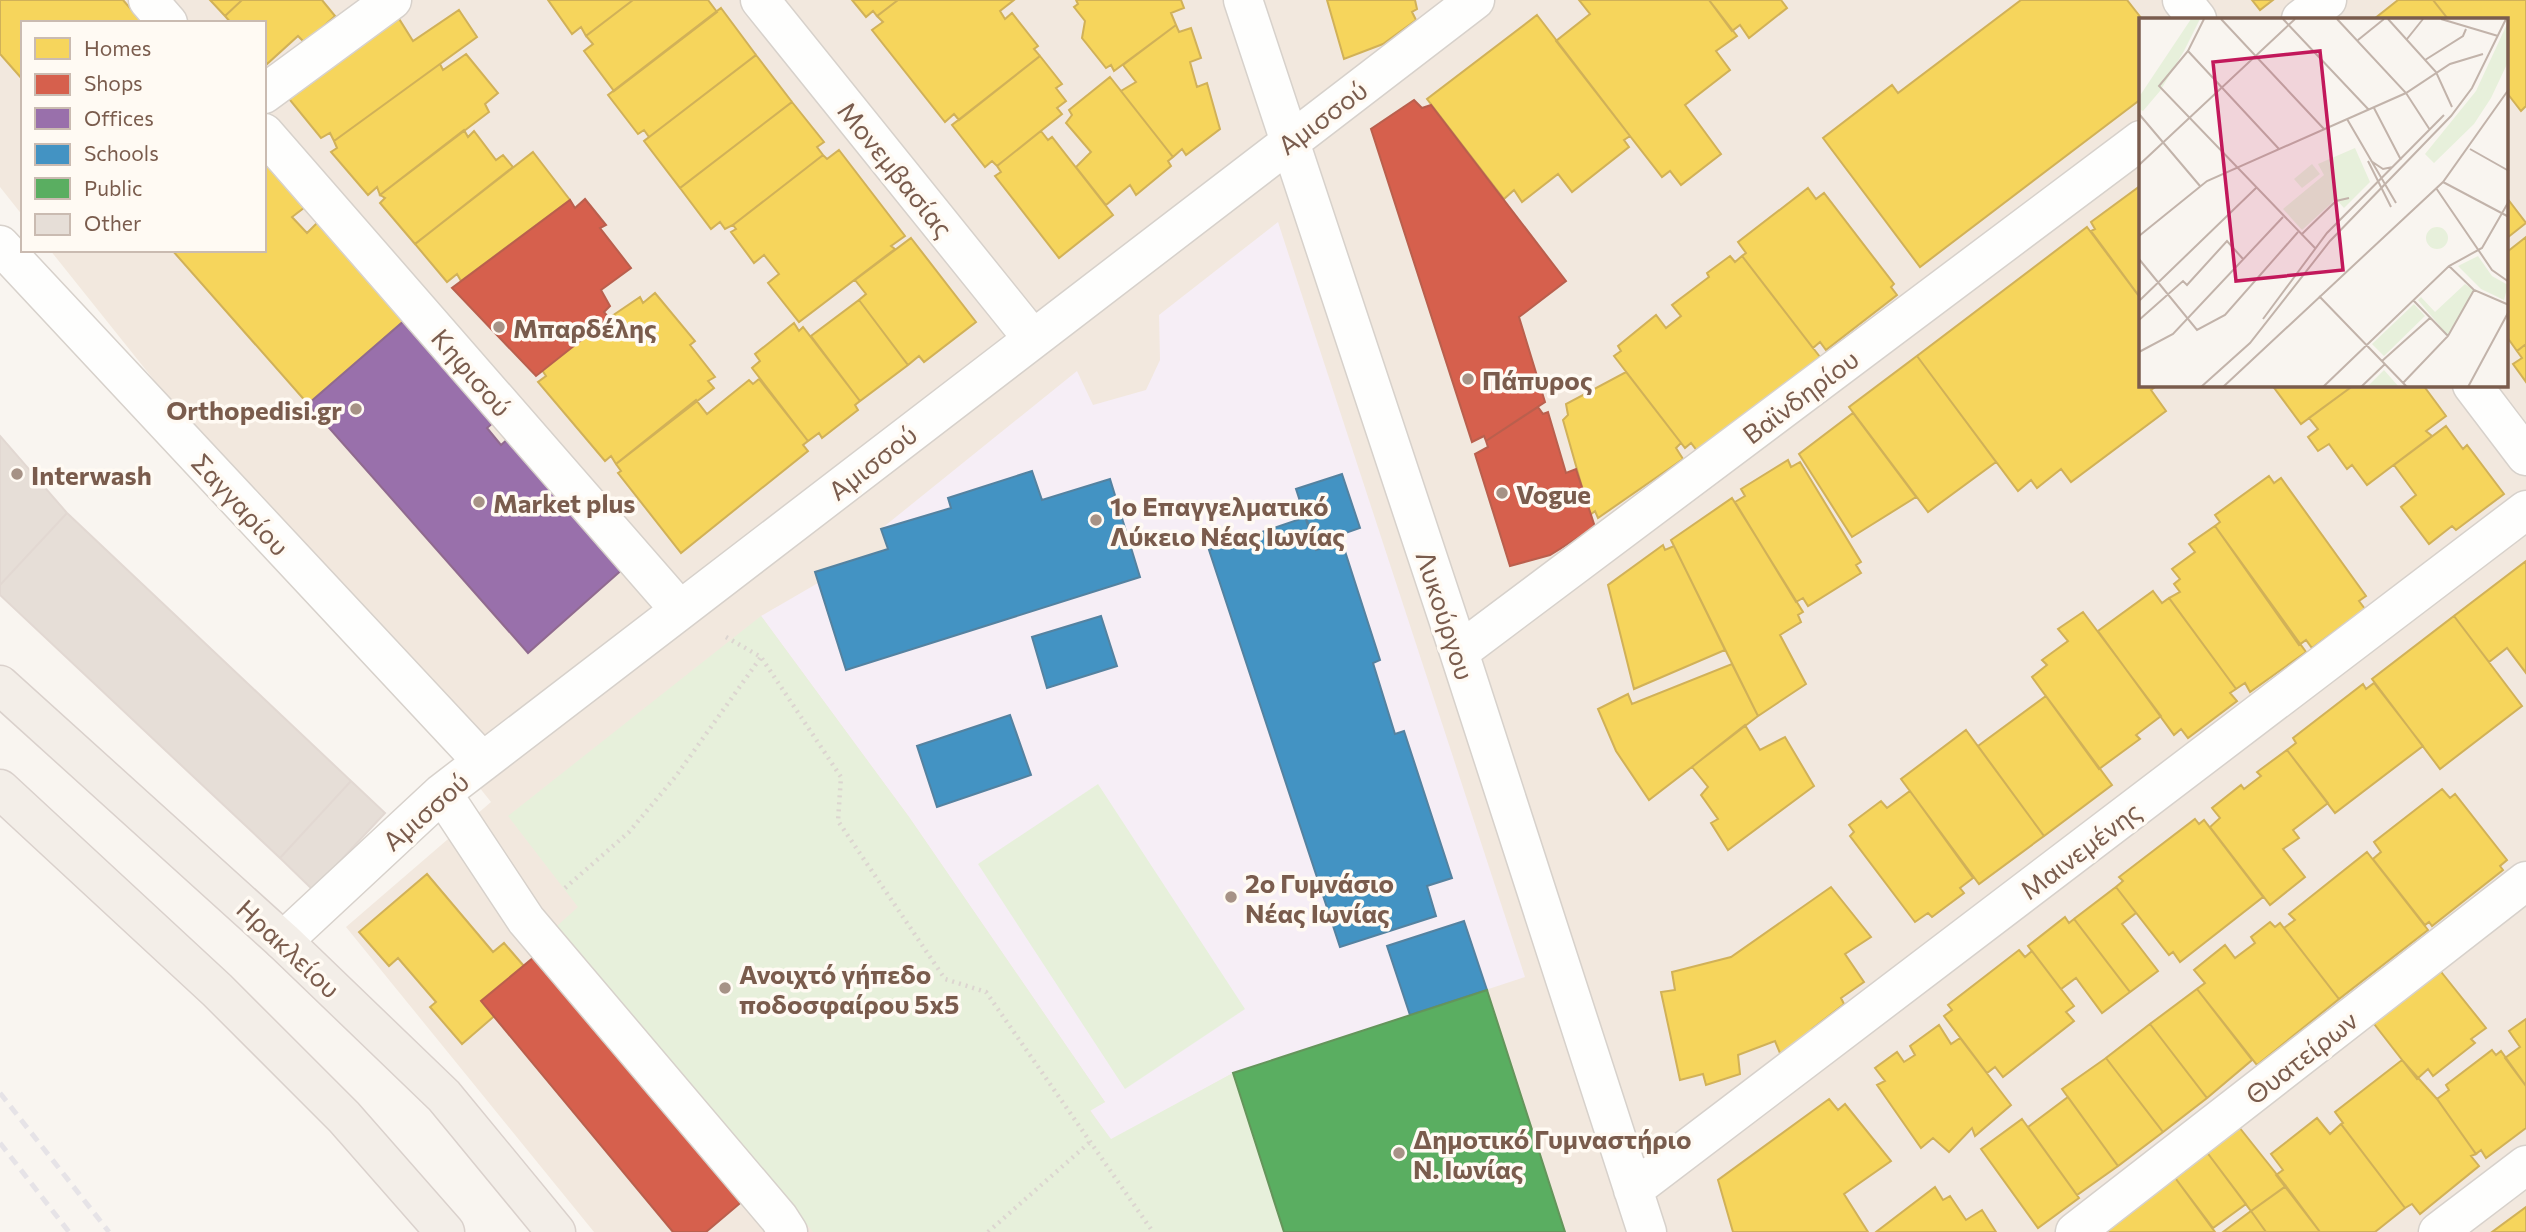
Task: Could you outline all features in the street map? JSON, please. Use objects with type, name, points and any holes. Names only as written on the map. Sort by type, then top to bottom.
[{"type":"main road","name":"Ηρακλείου","points":[[0,685],[283,941],[444,1096],[556,1232]]},
{"type":"main road","points":[[0,789],[345,1117],[445,1232]]},
{"type":"street","points":[[148,0],[166,21]]},
{"type":"street","points":[[266,93],[392,0]]},
{"type":"street","name":"Μονεμβασίας","points":[[760,0],[1033,339]]},
{"type":"street","name":"Λυκούργου","points":[[1243,0],[1647,1232]]},
{"type":"street","name":"Αμισσού","points":[[283,941],[442,793],[482,761],[1475,0]]},
{"type":"street","points":[[2182,0],[2196,18]]},
{"type":"street","points":[[2302,18],[2327,0]]},
{"type":"street","name":"Κηφισού","points":[[266,135],[680,610]]},
{"type":"street","name":"Βαϊνδηρίου","points":[[1459,652],[2139,141]]},
{"type":"street","name":"Σαγγαρίου","points":[[0,245],[482,761]]},
{"type":"street","points":[[2474,387],[2526,456]]},
{"type":"street","name":"Μαινεμένης","points":[[1633,1190],[2526,510]]},
{"type":"street","points":[[442,793],[526,920],[788,1232]]},
{"type":"street","name":"Θυατείρων","points":[[2076,1232],[2526,881]]},
{"type":"street","points":[[2438,1232],[2526,1165]]},
{"type":"path","points":[[680,610],[761,657],[841,777],[838,821],[945,979],[986,992],[1153,1232]]},
{"type":"path","points":[[526,920],[629,832],[676,776],[761,657]]},
{"type":"path","points":[[988,1232],[1090,1142]]},
{"type":"shaded area","points":[[0,0],[2526,0],[2526,1232],[594,1232],[346,927],[491,802],[52,252],[266,252],[266,21],[21,21],[21,213],[0,187]]},
{"type":"shaded area","name":"2ο Γυμνάσιο Νέας Ιωνίας","points":[[1278,222],[1525,977],[1233,1073],[1111,1140],[1090,1110],[1105,1102],[909,817],[761,616],[818,583],[815,572],[887,549],[881,529],[1077,371],[1093,405],[1146,390],[1160,360],[1159,315]]},
{"type":"green space","points":[[761,616],[909,817],[1105,1102],[1090,1111],[1111,1139],[1233,1073],[1284,1232],[813,1232],[557,926],[578,907],[508,816]]},
{"type":"green space","points":[[1098,784],[1245,1009],[1125,1089],[978,864]]},
{"type":"building: Homes","points":[[0,0],[123,0],[141,21],[21,21],[21,78],[0,54]]},
{"type":"building: Homes","points":[[210,0],[242,0],[225,16]]},
{"type":"building: Homes","points":[[242,0],[322,0],[335,16],[305,43],[298,36],[267,64],[266,21],[229,21],[225,16]]},
{"type":"building: Homes","points":[[548,0],[633,0],[586,36],[581,27],[572,34]]},
{"type":"building: Homes","points":[[633,0],[708,0],[717,12],[614,91],[584,51],[593,44],[586,36]]},
{"type":"building: Homes","points":[[852,0],[898,0],[877,16],[873,11],[866,17]]},
{"type":"building: Homes","points":[[898,0],[1014,0],[1000,11],[1005,19],[1012,13],[1038,46],[1034,49],[1040,56],[959,120],[954,114],[945,122],[872,30],[883,22],[877,16]]},
{"type":"building: Homes","points":[[1076,0],[1181,0],[1184,8],[1171,13],[1176,25],[1114,71],[1111,65],[1106,68],[1082,38],[1085,21],[1074,7],[1078,4]]},
{"type":"building: Homes","points":[[1327,0],[1415,0],[1417,9],[1412,12],[1416,20],[1383,44],[1344,59]]},
{"type":"building: Homes","points":[[1579,0],[1709,0],[1737,36],[1716,51],[1730,70],[1685,105],[1721,154],[1681,185],[1670,171],[1662,177],[1556,41],[1590,14]]},
{"type":"building: Homes","points":[[1709,0],[1781,0],[1787,8],[1749,38],[1740,25],[1732,31]]},
{"type":"building: Homes","points":[[2021,0],[2127,0],[2141,18],[2139,18],[2139,101],[1920,267],[1823,138],[1892,85],[1898,93]]},
{"type":"building: Homes","points":[[2252,0],[2273,0],[2260,10]]},
{"type":"building: Homes","points":[[2398,0],[2433,0],[2447,18],[2375,18]]},
{"type":"building: Homes","points":[[2433,0],[2526,0],[2526,106],[2521,111],[2508,94],[2508,18],[2447,18]]},
{"type":"building: Homes","points":[[721,8],[756,55],[649,137],[644,130],[638,134],[608,95]]},
{"type":"building: Homes","points":[[459,10],[477,37],[334,141],[330,133],[321,138],[281,89],[396,14],[413,41]]},
{"type":"building: Homes","points":[[1537,15],[1630,136],[1624,140],[1629,147],[1572,192],[1558,174],[1522,202],[1514,190],[1504,199],[1427,99]]},
{"type":"building: Homes","points":[[1176,25],[1179,32],[1191,28],[1201,58],[1190,62],[1197,87],[1207,83],[1220,129],[1186,155],[1182,149],[1173,157],[1121,91],[1136,82],[1123,65]]},
{"type":"building: Homes","points":[[466,54],[498,93],[485,104],[489,112],[380,195],[377,187],[368,195],[331,152],[337,148],[334,141],[440,64],[443,70]]},
{"type":"building: Homes","points":[[756,55],[792,102],[680,188],[644,141]]},
{"type":"building: Homes","points":[[1040,56],[1062,84],[1056,88],[1066,101],[1057,108],[1062,114],[997,166],[992,161],[985,167],[952,125]]},
{"type":"building: Homes","points":[[1110,77],[1173,157],[1168,161],[1171,166],[1136,195],[1130,185],[1106,205],[1076,167],[1091,152],[1066,123],[1072,115],[1069,110]]},
{"type":"building: Homes","points":[[792,102],[824,142],[817,147],[823,155],[733,225],[725,229],[720,222],[711,229],[680,188]]},
{"type":"building: Homes","points":[[464,130],[468,137],[474,131],[496,160],[503,155],[513,167],[415,244],[380,203],[385,198],[380,195]]},
{"type":"building: Homes","points":[[1041,131],[1048,140],[1052,137],[1113,215],[1059,258],[995,176],[1001,172],[997,166]]},
{"type":"building: Homes","points":[[839,150],[905,236],[891,246],[895,249],[799,322],[768,283],[779,274],[764,255],[754,263],[731,232],[736,229],[733,225],[823,155],[827,159]]},
{"type":"building: Homes","points":[[533,152],[570,200],[461,281],[457,274],[447,282],[415,244]]},
{"type":"building: Homes","points":[[266,163],[305,207],[292,217],[307,233],[318,222],[405,320],[308,404],[174,252],[266,252]]},
{"type":"building: Homes","points":[[2139,187],[2139,296],[2091,231],[2095,229],[2091,222]]},
{"type":"building: Homes","points":[[1808,188],[1816,199],[1824,193],[1894,284],[1891,287],[1897,295],[1826,350],[1820,342],[1813,348],[1742,256],[1746,253],[1738,242]]},
{"type":"building: Homes","points":[[2508,199],[2526,223],[2508,237]]},
{"type":"building: Homes","points":[[2087,227],[2139,296],[2139,387],[2155,387],[2151,390],[2166,411],[2071,482],[2061,469],[2037,488],[2031,480],[2018,491],[1917,356]]},
{"type":"building: Homes","points":[[2526,237],[2526,344],[2517,351],[2508,338],[2508,251]]},
{"type":"building: Homes","points":[[911,238],[976,322],[924,362],[919,356],[908,365],[859,300],[866,294],[855,280]]},
{"type":"building: Homes","points":[[1730,256],[1735,262],[1742,256],[1820,357],[1698,452],[1691,443],[1685,448],[1614,356],[1621,351],[1618,346],[1656,315],[1666,328],[1681,316],[1672,305],[1709,277],[1707,273]]},
{"type":"building: Homes","points":[[655,293],[695,341],[690,345],[715,377],[708,381],[714,388],[616,464],[611,456],[605,461],[538,382],[546,376],[542,370],[609,318],[640,297],[643,303]]},
{"type":"building: Homes","points":[[859,300],[908,365],[860,401],[811,336]]},
{"type":"building: Homes","points":[[794,323],[799,331],[803,327],[860,401],[855,405],[858,410],[822,438],[819,433],[808,441],[752,368],[760,361],[755,354]]},
{"type":"building: Homes","points":[[2526,344],[2526,382],[2513,364],[2522,358],[2517,351]]},
{"type":"building: Homes","points":[[1917,356],[1996,462],[1928,512],[1849,407]]},
{"type":"building: Homes","points":[[1626,372],[1681,443],[1676,448],[1683,459],[1598,518],[1595,511],[1590,515],[1563,420],[1568,415],[1566,404]]},
{"type":"building: Homes","points":[[759,379],[808,441],[803,445],[808,451],[681,553],[618,473],[621,471],[616,464],[696,400],[707,414],[749,380],[753,384]]},
{"type":"building: Homes","points":[[2273,387],[2351,387],[2301,424]]},
{"type":"building: Homes","points":[[2351,387],[2424,387],[2446,416],[2426,431],[2432,436],[2367,485],[2352,465],[2347,469],[2329,444],[2318,451],[2308,437],[2318,429],[2309,418]]},
{"type":"building: Homes","points":[[1853,413],[1916,497],[1852,537],[1799,454]]},
{"type":"building: Homes","points":[[2446,426],[2463,449],[2467,445],[2504,494],[2456,530],[2452,526],[2429,544],[2401,507],[2416,495],[2394,465]]},
{"type":"building: Homes","points":[[1788,460],[1791,467],[1800,462],[1861,562],[1856,565],[1861,573],[1808,606],[1803,598],[1796,602],[1735,502],[1745,496],[1741,489]]},
{"type":"building: Homes","points":[[2269,476],[2274,483],[2281,478],[2366,596],[2359,601],[2365,609],[2312,648],[2306,640],[2299,645],[2215,526],[2220,522],[2215,515]]},
{"type":"building: Homes","points":[[1732,498],[1803,612],[1798,615],[1801,622],[1780,635],[1806,684],[1758,716],[1671,540]]},
{"type":"building: Homes","points":[[2215,526],[2306,652],[2250,692],[2245,683],[2236,689],[2169,598],[2180,592],[2174,584],[2180,579],[2172,569],[2195,552],[2189,544]]},
{"type":"building: Homes","points":[[1663,545],[1665,550],[1674,546],[1725,650],[1634,689],[1608,585]]},
{"type":"building: Homes","points":[[2526,561],[2526,673],[2507,648],[2489,662],[2454,616]]},
{"type":"building: Homes","points":[[2153,591],[2162,603],[2169,598],[2236,689],[2230,693],[2237,701],[2188,738],[2181,729],[2174,735],[2098,631]]},
{"type":"building: Homes","points":[[2083,612],[2161,716],[2136,735],[2140,739],[2099,769],[2032,677],[2047,665],[2042,660],[2068,641],[2058,629]]},
{"type":"building: Homes","points":[[2454,616],[2522,706],[2440,769],[2372,679]]},
{"type":"building: Homes","points":[[1732,664],[1758,716],[1649,800],[1616,751],[1598,709],[1628,694],[1632,704]]},
{"type":"building: Homes","points":[[2374,683],[2423,746],[2335,813],[2287,750],[2296,743],[2293,738],[2363,684],[2366,689]]},
{"type":"building: Homes","points":[[2046,696],[2112,785],[2044,836],[1978,746]]},
{"type":"building: Homes","points":[[1745,725],[1760,750],[1785,737],[1814,786],[1728,850],[1711,823],[1718,819],[1701,795],[1708,787],[1692,767]]},
{"type":"building: Homes","points":[[1966,730],[2044,836],[1979,884],[1901,779]]},
{"type":"building: Homes","points":[[2287,750],[2328,803],[2293,830],[2299,838],[2283,849],[2305,877],[2270,905],[2210,827],[2220,818],[2212,808],[2241,785],[2244,789],[2261,776],[2257,772]]},
{"type":"building: Homes","points":[[2442,789],[2450,798],[2455,794],[2507,860],[2500,866],[2503,870],[2432,926],[2429,922],[2425,925],[2373,859],[2381,852],[2374,842]]},
{"type":"building: Homes","points":[[1910,791],[1973,878],[1960,888],[1964,893],[1932,917],[1928,913],[1915,922],[1850,836],[1854,832],[1849,825],[1881,801],[1887,808]]},
{"type":"building: Homes","points":[[2195,819],[2199,824],[2204,820],[2263,897],[2180,962],[2173,952],[2169,955],[2116,887],[2123,881],[2119,877]]},
{"type":"building: Homes","points":[[2367,852],[2428,930],[2339,999],[2284,928],[2295,920],[2289,914]]},
{"type":"building: Homes","points":[[427,874],[493,952],[504,943],[536,980],[462,1044],[430,1007],[436,1002],[398,958],[389,966],[359,932]]},
{"type":"building: Homes","points":[[1831,887],[1871,937],[1845,954],[1864,982],[1841,998],[1844,1004],[1812,1029],[1815,1033],[1782,1058],[1775,1041],[1738,1055],[1740,1074],[1706,1085],[1703,1074],[1680,1080],[1661,992],[1675,990],[1672,972],[1731,957]]},
{"type":"building: Homes","points":[[2116,887],[2136,913],[2122,924],[2158,971],[2130,992],[2074,919]]},
{"type":"building: Homes","points":[[2065,917],[2069,923],[2074,919],[2130,992],[2102,1013],[2076,978],[2061,989],[2028,946]]},
{"type":"building: Homes","points":[[2270,922],[2275,927],[2280,923],[2339,999],[2257,1065],[2197,989],[2205,983],[2194,970],[2225,945],[2235,958],[2255,943],[2251,937]]},
{"type":"building: Homes","points":[[2019,950],[2025,957],[2032,951],[2074,1006],[2066,1012],[2074,1021],[2003,1077],[1995,1067],[1987,1073],[1944,1016],[1952,1010],[1948,1005]]},
{"type":"building: Homes","points":[[2438,968],[2486,1028],[2471,1039],[2475,1043],[2433,1076],[2428,1069],[2417,1079],[2371,1020]]},
{"type":"building: Homes","points":[[2197,989],[2252,1060],[2207,1098],[2150,1024]]},
{"type":"building: Homes","points":[[2526,1019],[2526,1086],[2505,1058],[2520,1047],[2509,1031]]},
{"type":"building: Homes","points":[[2150,1024],[2207,1098],[2163,1132],[2106,1058]]},
{"type":"building: Homes","points":[[1939,1025],[1951,1044],[1960,1038],[2011,1105],[1975,1136],[1972,1128],[1949,1152],[1933,1138],[1921,1148],[1877,1085],[1885,1081],[1875,1068],[1897,1052],[1904,1062],[1915,1055],[1910,1046]]},
{"type":"building: Homes","points":[[2492,1050],[2496,1055],[2501,1051],[2526,1086],[2526,1128],[2486,1158],[2481,1150],[2476,1154],[2437,1099],[2449,1090],[2446,1085]]},
{"type":"building: Homes","points":[[2106,1058],[2163,1132],[2118,1166],[2062,1089]]},
{"type":"building: Homes","points":[[2402,1060],[2437,1099],[2476,1154],[2471,1156],[2479,1166],[2420,1214],[2412,1204],[2405,1208],[2341,1124],[2343,1123],[2335,1112]]},
{"type":"building: Homes","points":[[2068,1097],[2118,1166],[2077,1195],[2028,1127]]},
{"type":"building: Homes","points":[[1829,1099],[1838,1110],[1845,1104],[1891,1161],[1844,1194],[1868,1232],[1733,1232],[1718,1180]]},
{"type":"building: Homes","points":[[2317,1118],[2330,1134],[2341,1124],[2405,1208],[2375,1232],[2320,1232],[2276,1175],[2283,1170],[2271,1154]]},
{"type":"building: Homes","points":[[2022,1119],[2079,1198],[2038,1228],[1981,1149]]},
{"type":"building: Homes","points":[[2239,1127],[2286,1186],[2251,1211],[2206,1151]]},
{"type":"building: Homes","points":[[2206,1151],[2246,1204],[2213,1228],[2173,1175]]},
{"type":"building: Homes","points":[[2173,1175],[2215,1232],[2102,1232]]},
{"type":"building: Homes","points":[[2286,1186],[2320,1232],[2266,1232],[2251,1211]]},
{"type":"building: Homes","points":[[1935,1187],[1943,1200],[1950,1196],[1966,1220],[1982,1210],[1996,1232],[1876,1232]]},
{"type":"building: Homes","points":[[2526,1207],[2526,1232],[2492,1232]]},
{"type":"building: Homes","points":[[2251,1211],[2266,1232],[2223,1232]]},
{"type":"building: Shops","points":[[1414,100],[1422,108],[1431,105],[1566,281],[1519,317],[1545,402],[1486,441],[1484,436],[1472,442],[1371,129]]},
{"type":"building: Shops","points":[[585,199],[606,225],[600,228],[631,268],[601,290],[610,306],[604,312],[609,318],[536,376],[452,288],[570,200],[575,208]]},
{"type":"building: Shops","points":[[1538,407],[1543,414],[1548,412],[1566,473],[1576,469],[1595,527],[1550,555],[1510,566],[1475,454],[1488,447],[1486,441]]},
{"type":"building: Shops","points":[[545,948],[751,1194],[706,1232],[673,1232],[481,1001]]},
{"type":"building: Offices","points":[[405,320],[494,422],[487,428],[501,445],[509,438],[624,568],[528,653],[308,404]]},
{"type":"building: Schools","points":[[1032,471],[1042,500],[1110,479],[1140,577],[846,670],[815,572],[888,549],[881,529],[951,508],[948,498]]},
{"type":"building: Schools","points":[[1342,474],[1360,528],[1314,544],[1296,489]]},
{"type":"building: Schools","points":[[1306,517],[1316,550],[1342,542],[1380,660],[1373,663],[1395,734],[1404,731],[1452,878],[1427,886],[1436,916],[1340,947],[1209,550]]},
{"type":"building: Schools","points":[[1101,616],[1117,666],[1047,688],[1032,637]]},
{"type":"building: Schools","points":[[1010,715],[1031,775],[937,807],[917,746]]},
{"type":"building: Schools","points":[[1464,921],[1487,990],[1410,1015],[1387,946]]},
{"type":"building: Public","name":"Δημοτικό Γυμναστήριο Ν. Ιωνίας","points":[[1487,990],[1565,1232],[1284,1232],[1233,1073]]},
{"type":"building: Other","name":"Interwash","points":[[0,436],[67,513],[0,585]]},
{"type":"building: Other","points":[[67,513],[351,781],[280,858],[0,595],[0,585]]},
{"type":"building: Other","points":[[351,781],[385,813],[313,890],[280,858]]},
{"type":"railway","points":[[0,1093],[109,1232]]},
{"type":"railway","points":[[0,1143],[69,1232]]},
{"type":"place","name":"Μπαρδέλης","points":[[499,327]]},
{"type":"place","name":"Πάπυρος","points":[[1468,379]]},
{"type":"place","name":"Orthopedisi.gr","points":[[356,409]]},
{"type":"place","name":"Interwash","points":[[17,474]]},
{"type":"place","name":"Vogue","points":[[1502,493]]},
{"type":"place","name":"Market plus","points":[[479,502]]},
{"type":"place","name":"1ο Επαγγελματικό Λύκειο Νέας Ιωνίας","points":[[1096,520]]},
{"type":"place","name":"2ο Γυμνάσιο Νέας Ιωνίας","points":[[1231,897]]},
{"type":"place","name":"Ανοιχτό γήπεδο ποδοσφαίρου 5x5","points":[[725,988]]},
{"type":"place","name":"Δημοτικό Γυμναστήριο Ν. Ιωνίας","points":[[1399,1153]]}]
